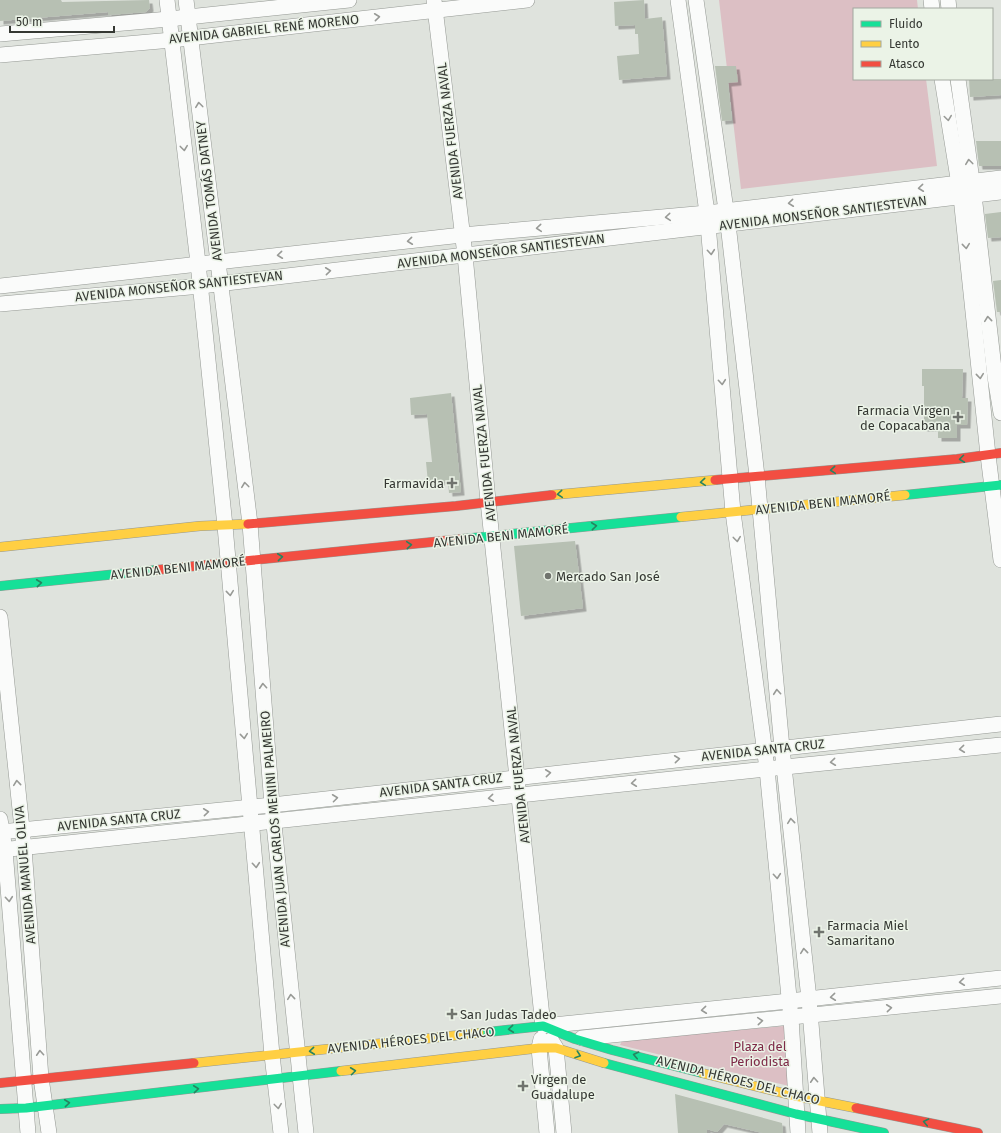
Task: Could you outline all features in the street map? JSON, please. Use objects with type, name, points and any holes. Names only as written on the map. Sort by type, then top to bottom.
[{"type":"street","points":[[167,0],[169,19]]},
{"type":"street","name":"AVENIDA TOMÁS DATNEY","points":[[186,0],[250,524]]},
{"type":"street","name":"AVENIDA GABRIEL RENÉ MORENO","points":[[0,34],[169,19],[349,0]]},
{"type":"street","name":"AVENIDA GABRIEL RENÉ MORENO","points":[[0,56],[191,38],[434,5],[527,0]]},
{"type":"street","points":[[678,0],[708,220],[734,512],[767,769],[791,1018],[798,1133]]},
{"type":"street","points":[[696,0],[726,217],[757,476],[782,748],[809,999],[819,1126]]},
{"type":"street","name":"AVENIDA FUERZA NAVAL","points":[[434,5],[465,255],[488,501],[493,536],[543,1026],[539,1048],[546,1133]]},
{"type":"street","name":"AVENIDA TOMÁS DATNEY","points":[[169,19],[201,286],[225,526]]},
{"type":"street","points":[[942,80],[966,189],[994,377],[1001,413]]},
{"type":"street","points":[[958,80],[966,189],[994,454],[1001,560]]},
{"type":"street","name":"AVENIDA MONSEÑOR SANTIESTEVAN","points":[[0,304],[201,286],[465,255],[726,217],[966,189],[1001,178]]},
{"type":"street","name":"AVENIDA MONSEÑOR SANTIESTEVAN","points":[[966,189],[1001,192]]},
{"type":"street","name":"AVENIDA MONSEÑOR SANTIESTEVAN","points":[[0,286],[462,235],[708,220]]},
{"type":"street","points":[[0,547],[200,526],[250,524],[994,454]]},
{"type":"street","name":"AVENIDA BENI MAMORÉ","points":[[0,586],[996,485]]},
{"type":"street","name":"AVENIDA JUAN CARLOS MENINI PALMEIRO","points":[[250,524],[272,805],[296,1052],[306,1133]]},
{"type":"street","name":"AVENIDA JUAN CARLOS MENINI PALMEIRO","points":[[225,526],[227,563],[253,823],[272,1055],[281,1133]]},
{"type":"street","name":"AVENIDA MANUEL OLIVA","points":[[0,617],[24,848],[41,1078],[49,1133]]},
{"type":"street","name":"AVENIDA SANTA CRUZ","points":[[1,827],[22,830],[272,805],[518,776],[1001,724]]},
{"type":"street","name":"AVENIDA SANTA CRUZ","points":[[2,850],[1001,745]]},
{"type":"street","name":"AVENIDA MANUEL OLIVA","points":[[1,827],[28,1133]]},
{"type":"street","points":[[543,1026],[1001,978]]},
{"type":"street","points":[[556,1048],[575,1038],[791,1018],[1001,996]]},
{"type":"street","name":"AVENIDA FUERZA NAVAL","points":[[543,1026],[556,1048],[564,1133]]},
{"type":"street","name":"AVENIDA HÉROES DEL CHACO","points":[[0,1083],[543,1026],[612,1050],[795,1096],[978,1133]]},
{"type":"street","name":"AVENIDA HÉROES DEL CHACO","points":[[0,1109],[26,1108],[299,1078],[539,1048],[556,1048],[606,1064],[796,1114],[819,1126],[884,1133]]},
{"type":"green space","points":[[719,0],[917,0],[918,8],[853,8],[853,80],[926,80],[937,166],[741,189]]},
{"type":"green space","name":"Plaza del Periodista","points":[[784,1026],[789,1086],[620,1045],[622,1041]]},
{"type":"building","points":[[0,0],[61,0],[62,2],[149,0],[150,8],[146,12],[108,15],[108,12],[0,21]]},
{"type":"building","points":[[644,0],[645,19],[662,17],[667,76],[619,80],[617,56],[639,54],[638,34],[635,34],[635,25],[615,26],[614,2]]},
{"type":"building","points":[[715,66],[736,66],[738,82],[728,83],[732,120],[722,121]]},
{"type":"building","points":[[1001,79],[1001,95],[970,97],[969,80]]},
{"type":"building","points":[[976,141],[1001,141],[1001,166],[979,166]]},
{"type":"building","points":[[1001,212],[1001,237],[988,238],[985,214]]},
{"type":"building","points":[[1001,280],[1001,312],[997,312],[993,281]]},
{"type":"building","points":[[922,369],[963,369],[962,398],[968,398],[967,425],[957,425],[957,438],[938,438],[938,428],[924,428],[924,386],[922,386]]},
{"type":"building","points":[[451,393],[461,492],[449,493],[448,481],[428,483],[426,462],[432,462],[427,414],[411,415],[410,398]]},
{"type":"building","name":"Mercado San José","points":[[575,541],[583,608],[521,616],[514,546]]},
{"type":"building","points":[[675,1094],[782,1123],[783,1133],[763,1133],[724,1124],[717,1132],[707,1129],[707,1133],[678,1133]]},
{"type":"traffic: fast","points":[[905,495],[1001,485]]},
{"type":"traffic: fast","points":[[462,539],[681,517]]},
{"type":"traffic: fast","points":[[0,586],[156,570]]},
{"type":"traffic: fast","points":[[479,1033],[543,1026],[575,1039],[612,1050],[702,1073]]},
{"type":"traffic: fast","points":[[604,1063],[796,1114],[884,1133]]},
{"type":"traffic: fast","points":[[0,1109],[26,1108],[341,1071]]},
{"type":"traffic: slow","points":[[552,495],[715,480]]},
{"type":"traffic: slow","points":[[681,517],[905,495]]},
{"type":"traffic: slow","points":[[0,547],[200,526],[248,524]]},
{"type":"traffic: slow","points":[[194,1063],[479,1033]]},
{"type":"traffic: slow","points":[[341,1071],[539,1048],[556,1048],[604,1063]]},
{"type":"traffic: slow","points":[[702,1073],[795,1096],[856,1108]]},
{"type":"traffic: jam","points":[[715,480],[957,459],[1001,453]]},
{"type":"traffic: jam","points":[[248,524],[456,506],[552,495]]},
{"type":"traffic: jam","points":[[156,570],[462,539]]},
{"type":"traffic: jam","points":[[0,1083],[194,1063]]},
{"type":"traffic: jam","points":[[856,1108],[978,1133]]},
{"type":"place","name":"Farmacia Virgen de Copacabana","points":[[958,417]]},
{"type":"place","name":"Farmavida","points":[[452,483]]},
{"type":"place","name":"Mercado San José","points":[[548,576]]},
{"type":"place","name":"Farmacia Miel Samaritano","points":[[819,932]]},
{"type":"place","name":"San Judas Tadeo","points":[[452,1014]]},
{"type":"place","name":"Virgen de Guadalupe","points":[[523,1086]]}]
